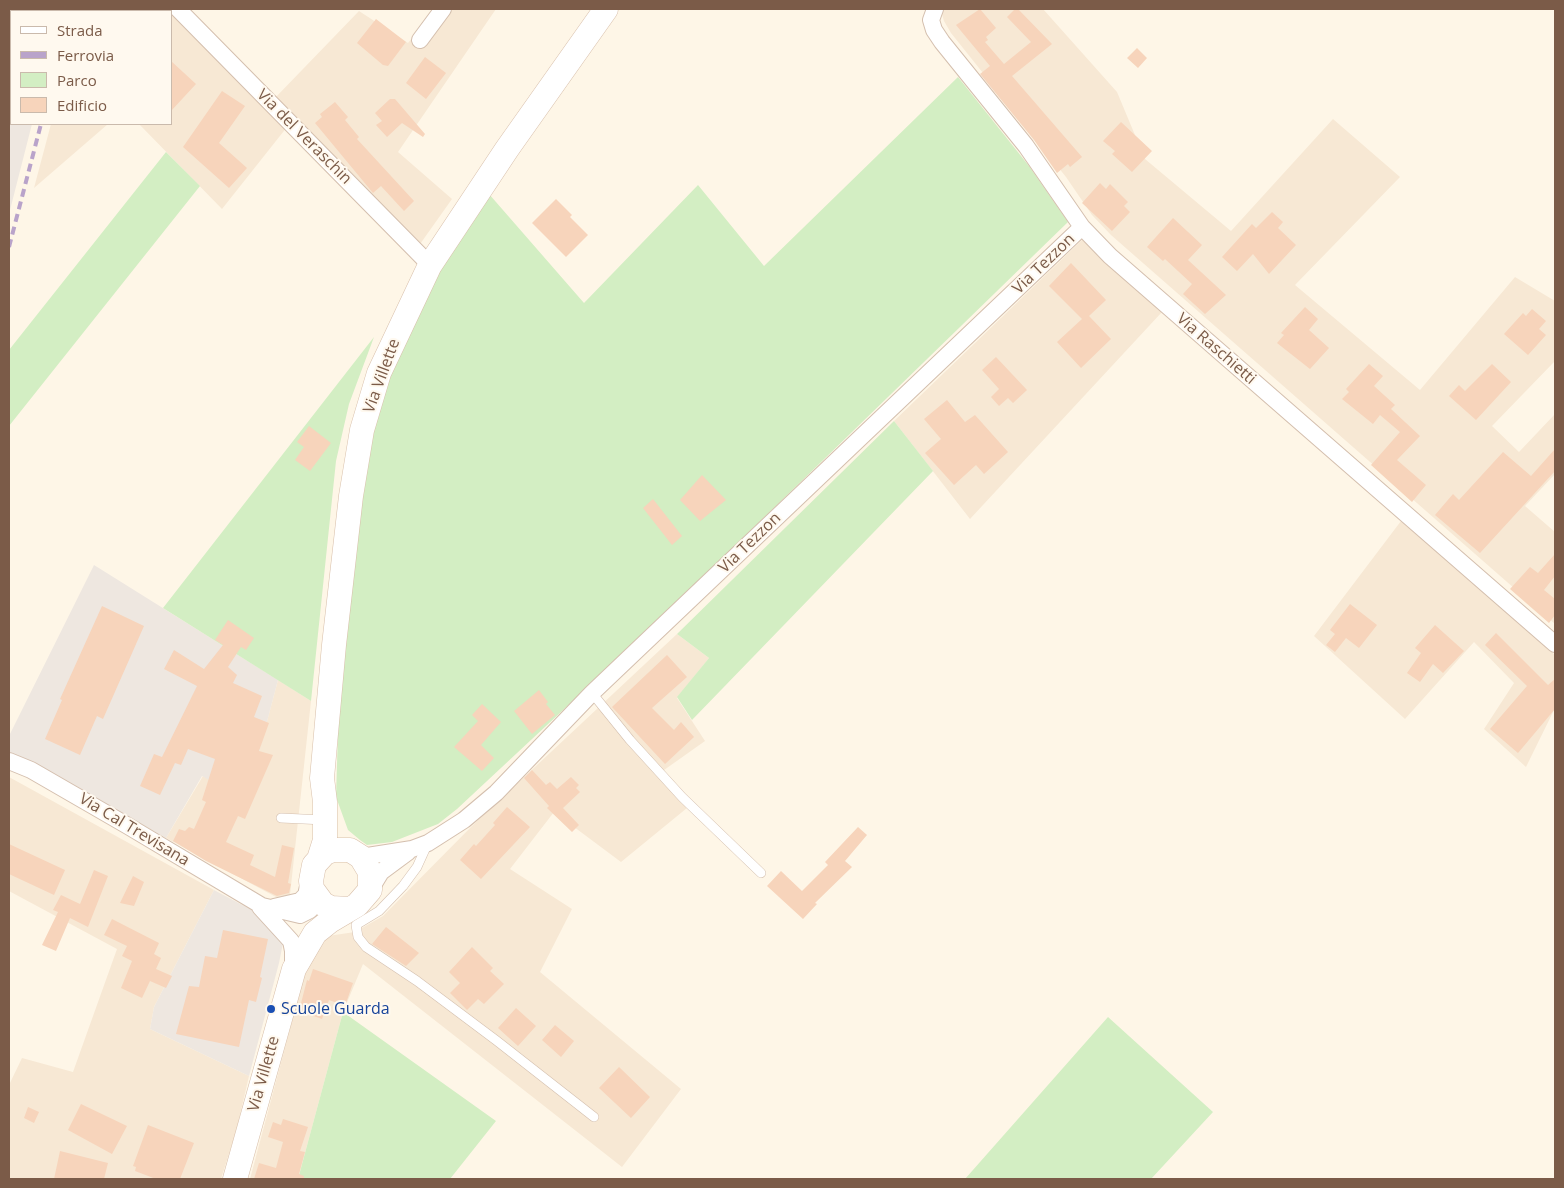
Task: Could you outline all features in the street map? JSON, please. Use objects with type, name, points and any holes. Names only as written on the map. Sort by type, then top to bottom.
[{"type":"street","name":"Via del Veraschin","points":[[178,9],[430,265]]},
{"type":"street","points":[[420,40],[443,9]]},
{"type":"street","name":"Via Villette","points":[[235,1179],[294,971],[298,940],[306,923],[321,902],[312,889],[315,866],[325,840],[322,778],[334,645],[351,496],[362,430],[379,373],[430,265],[507,148],[606,9]]},
{"type":"street","name":"Via Raschietti","points":[[935,9],[931,20],[934,30],[942,42],[1026,146],[1082,227],[1110,256],[1555,644]]},
{"type":"street","name":"Via Tezzon","points":[[356,854],[412,849],[428,843],[464,820],[496,793],[592,693],[1082,227]]},
{"type":"street","name":"Via Cal Trevisana","points":[[9,761],[31,770],[259,905],[300,915],[321,902]]},
{"type":"street","name":"Via Villette","points":[[294,971],[315,933],[365,898],[370,890],[370,872],[325,811]]},
{"type":"street","name":"Via Tezzon","points":[[370,890],[381,872],[412,849]]},
{"type":"street","points":[[259,905],[283,906],[300,901],[306,895],[315,866],[333,850],[356,854]]},
{"type":"street","points":[[321,902],[331,908],[348,909]]},
{"type":"street","name":"Via Cal Trevisana","points":[[259,905],[290,941],[294,951],[294,971]]},
{"type":"lane","points":[[592,693],[630,740],[682,797],[761,873]]},
{"type":"lane","points":[[281,818],[325,811]]},
{"type":"lane","points":[[428,843],[417,867],[403,886],[379,911],[356,925],[358,937],[366,947],[417,981],[498,1041],[594,1117]]},
{"type":"shaded area","points":[[9,9],[62,9],[10,10],[10,125],[32,125],[9,214]]},
{"type":"shaded area","points":[[188,9],[274,99],[359,11],[408,43],[436,9],[496,9],[398,152],[452,199],[413,254],[291,122],[222,209],[140,125],[172,125],[172,10],[82,10]]},
{"type":"shaded area","points":[[944,9],[1043,9],[1117,92],[1145,159],[1231,231],[1333,119],[1400,177],[1295,285],[1420,390],[1515,277],[1555,301],[1555,361],[1492,426],[1519,452],[1555,414],[1555,474],[1525,506],[1555,532],[1555,624],[1111,235],[1092,215],[1066,177],[951,33],[944,21],[942,14]]},
{"type":"shaded area","points":[[51,125],[107,125],[34,188]]},
{"type":"shaded area","points":[[1083,239],[1162,312],[970,519],[894,421]]},
{"type":"shaded area","points":[[1401,521],[1555,655],[1555,708],[1526,767],[1484,729],[1514,683],[1474,642],[1405,719],[1314,636]]},
{"type":"shaded area","points":[[94,565],[278,680],[246,801],[202,776],[166,838],[9,752],[9,736]]},
{"type":"shaded area","points":[[677,634],[709,658],[677,698],[705,741],[657,775],[687,808],[621,862],[554,812],[510,869],[572,909],[540,972],[681,1089],[622,1167],[363,964],[343,1012],[298,1179],[250,1179],[306,969],[328,936],[355,932],[383,916],[473,825]]},
{"type":"shaded area","points":[[278,680],[311,701],[289,904],[166,838],[203,776],[246,800]]},
{"type":"shaded area","points":[[9,777],[214,890],[154,1007],[150,1029],[249,1076],[237,1128],[221,1179],[9,1179],[9,1085],[22,1058],[73,1072],[117,949],[9,891]]},
{"type":"shaded area","points":[[214,890],[286,928],[279,963],[249,1076],[150,1029],[154,1007]]},
{"type":"green space","points":[[958,77],[1029,166],[1068,222],[636,642],[457,809],[438,824],[392,842],[367,845],[360,840],[348,830],[336,797],[339,699],[363,464],[395,357],[436,269],[489,194],[584,303],[698,185],[764,266]]},
{"type":"green space","points":[[166,152],[200,186],[9,426],[9,350]]},
{"type":"green space","points":[[374,337],[349,404],[336,461],[311,701],[163,608]]},
{"type":"green space","points":[[894,421],[933,471],[692,720],[677,697],[709,658],[677,634]]},
{"type":"green space","points":[[343,1012],[496,1121],[450,1179],[298,1179]]},
{"type":"green space","points":[[1108,1017],[1213,1112],[1151,1179],[965,1179]]},
{"type":"building","points":[[980,9],[996,28],[986,37],[988,40],[985,42],[1004,64],[1031,42],[1007,17],[1015,9],[1018,9],[1052,44],[1012,76],[1082,157],[1070,167],[1068,164],[1057,173],[1034,140],[980,74],[990,66],[956,25]]},
{"type":"building","points":[[376,19],[406,42],[388,66],[383,65],[357,43]]},
{"type":"building","points":[[1137,48],[1147,58],[1138,68],[1127,58]]},
{"type":"building","points":[[425,57],[446,73],[426,99],[406,83]]},
{"type":"building","points":[[172,62],[196,84],[172,110]]},
{"type":"building","points":[[222,91],[245,106],[219,143],[247,168],[229,188],[183,147]]},
{"type":"building","points":[[390,99],[395,99],[425,134],[423,137],[402,123],[387,137],[376,125],[382,121],[375,113]]},
{"type":"building","points":[[335,102],[348,117],[345,120],[359,137],[357,139],[414,201],[404,211],[381,186],[373,193],[315,123],[322,117],[320,114]]},
{"type":"building","points":[[1121,122],[1152,151],[1132,172],[1112,154],[1115,151],[1103,141]]},
{"type":"building","points":[[1100,183],[1106,189],[1110,184],[1128,202],[1124,206],[1130,212],[1112,231],[1082,203]]},
{"type":"building","points":[[556,199],[588,235],[566,257],[532,223]]},
{"type":"building","points":[[1272,212],[1283,222],[1278,228],[1296,245],[1269,274],[1253,254],[1237,271],[1222,257],[1252,224],[1256,228]]},
{"type":"building","points":[[1173,218],[1202,245],[1188,260],[1226,295],[1205,314],[1183,294],[1192,284],[1165,259],[1163,261],[1147,247]]},
{"type":"building","points":[[1071,263],[1106,300],[1089,316],[1111,339],[1081,368],[1057,342],[1082,319],[1049,286]]},
{"type":"building","points":[[1305,307],[1318,319],[1309,330],[1329,348],[1310,369],[1277,343],[1284,335],[1281,333]]},
{"type":"building","points":[[1532,309],[1546,321],[1539,329],[1546,335],[1528,355],[1504,334],[1523,313],[1526,316]]},
{"type":"building","points":[[996,357],[1027,390],[1013,403],[1008,398],[999,406],[991,397],[999,389],[982,370]]},
{"type":"building","points":[[1369,364],[1383,376],[1374,386],[1395,405],[1391,409],[1420,436],[1397,460],[1426,485],[1412,502],[1371,465],[1400,432],[1380,415],[1373,424],[1342,399],[1349,392],[1346,389]]},
{"type":"building","points":[[1492,364],[1511,382],[1476,420],[1449,396],[1459,385],[1465,391]]},
{"type":"building","points":[[947,400],[965,422],[975,415],[1008,452],[984,474],[976,465],[954,485],[925,453],[941,439],[924,419]]},
{"type":"building","points":[[309,426],[331,443],[310,471],[295,460],[304,447],[297,442]]},
{"type":"building","points":[[1555,449],[1555,471],[1480,553],[1435,515],[1453,494],[1459,500],[1503,452],[1531,476]]},
{"type":"building","points":[[702,475],[726,500],[700,521],[680,500]]},
{"type":"building","points":[[653,499],[682,536],[672,545],[643,508]]},
{"type":"building","points":[[1555,554],[1555,576],[1544,590],[1555,599],[1555,615],[1549,623],[1510,589],[1530,567],[1538,573]]},
{"type":"building","points":[[1350,604],[1377,625],[1359,648],[1346,638],[1335,652],[1326,645],[1335,634],[1330,630]]},
{"type":"building","points":[[102,606],[144,626],[103,719],[97,716],[80,755],[45,739],[62,700],[60,699]]},
{"type":"building","points":[[228,620],[254,638],[246,650],[241,647],[228,667],[237,675],[233,683],[262,696],[254,717],[269,723],[259,751],[273,755],[245,819],[238,816],[226,842],[254,855],[250,865],[275,877],[282,845],[294,848],[288,883],[291,884],[289,893],[277,896],[206,861],[173,841],[179,829],[185,831],[189,827],[194,829],[206,802],[202,800],[215,759],[188,749],[181,765],[175,763],[160,795],[140,786],[154,754],[162,757],[197,686],[164,669],[174,650],[204,669],[223,645],[215,640]]},
{"type":"building","points":[[1435,625],[1464,651],[1443,673],[1433,664],[1420,682],[1407,673],[1421,653],[1415,648]]},
{"type":"building","points":[[1496,633],[1548,685],[1555,679],[1555,709],[1518,753],[1490,729],[1527,686],[1485,645]]},
{"type":"building","points":[[667,655],[687,677],[652,708],[674,730],[681,722],[694,737],[665,764],[612,707]]},
{"type":"building","points":[[539,690],[548,702],[546,704],[555,715],[532,734],[514,711]]},
{"type":"building","points":[[482,704],[501,722],[481,745],[494,758],[482,771],[454,747],[478,721],[472,715]]},
{"type":"building","points":[[532,770],[546,785],[550,782],[557,789],[571,777],[579,785],[576,788],[580,792],[563,808],[579,825],[572,832],[547,808],[549,806],[524,778]]},
{"type":"building","points":[[507,807],[530,827],[481,879],[460,860],[495,825],[493,823]]},
{"type":"building","points":[[858,827],[867,835],[845,861],[852,867],[815,903],[817,904],[803,919],[767,886],[781,871],[802,891],[828,865],[825,862]]},
{"type":"building","points":[[9,844],[65,870],[54,895],[9,874]]},
{"type":"building","points":[[94,870],[108,876],[88,927],[70,918],[56,951],[42,945],[58,912],[53,910],[61,895],[80,904]]},
{"type":"building","points":[[133,876],[144,882],[134,906],[120,903]]},
{"type":"building","points":[[112,919],[159,943],[154,954],[161,958],[156,969],[172,976],[166,988],[150,981],[142,998],[121,988],[132,961],[122,956],[127,946],[104,935]]},
{"type":"building","points":[[386,927],[419,953],[406,966],[372,944]]},
{"type":"building","points":[[223,930],[268,939],[256,1002],[249,1000],[239,1047],[176,1034],[189,986],[199,987],[205,956],[217,958]]},
{"type":"building","points":[[472,947],[493,968],[490,971],[504,984],[484,1004],[478,999],[467,1010],[450,993],[460,983],[449,972]]},
{"type":"building","points":[[313,969],[353,983],[345,1006],[329,1000],[322,1019],[299,1011],[307,980],[309,981]]},
{"type":"building","points":[[516,1008],[536,1026],[518,1046],[498,1028]]},
{"type":"building","points":[[555,1025],[574,1041],[561,1057],[542,1040]]},
{"type":"building","points":[[619,1067],[650,1097],[631,1118],[599,1088]]},
{"type":"building","points":[[81,1104],[127,1126],[112,1154],[68,1130]]},
{"type":"building","points":[[28,1107],[39,1112],[34,1123],[24,1118]]},
{"type":"building","points":[[283,1119],[308,1127],[300,1151],[305,1152],[299,1174],[304,1176],[304,1179],[254,1179],[259,1163],[276,1168],[283,1142],[268,1137],[273,1122],[281,1125]]},
{"type":"building","points":[[148,1125],[194,1143],[180,1179],[156,1179],[135,1171],[136,1167],[133,1166]]},
{"type":"building","points":[[60,1151],[108,1163],[104,1179],[54,1179]]},
{"type":"railway","points":[[9,247],[41,125]]},
{"type":"place","name":"Scuole Guarda","points":[[271,1009]]}]
